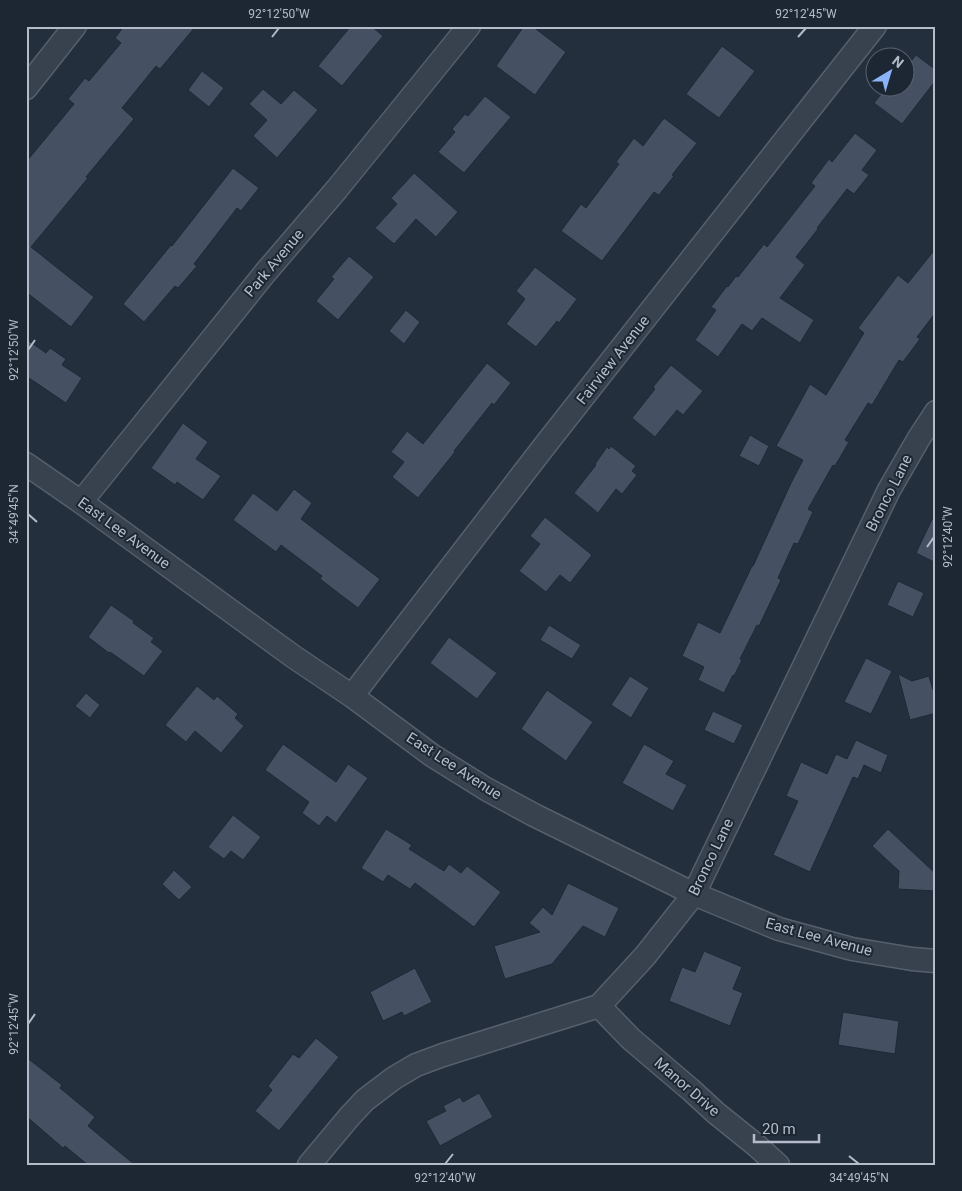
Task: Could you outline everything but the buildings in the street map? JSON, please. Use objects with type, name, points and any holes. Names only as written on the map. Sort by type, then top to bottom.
[{"type":"street","points":[[26,88],[76,26]]},
{"type":"street","name":"Park Avenue","points":[[81,502],[265,272],[337,189],[469,26]]},
{"type":"street","name":"Fairview Avenue","points":[[352,696],[546,444],[875,26]]},
{"type":"street","name":"Bronco Lane","points":[[309,1165],[350,1116],[366,1100],[394,1078],[416,1065],[443,1055],[599,1006],[645,956],[694,894],[889,490],[918,438],[936,412]]},
{"type":"street","name":"East Lee Avenue","points":[[26,464],[434,756],[486,789],[694,894],[779,929],[852,949],[912,960],[936,961]]},
{"type":"street","name":"Manor Drive","points":[[599,1006],[631,1039],[778,1165]]}]
